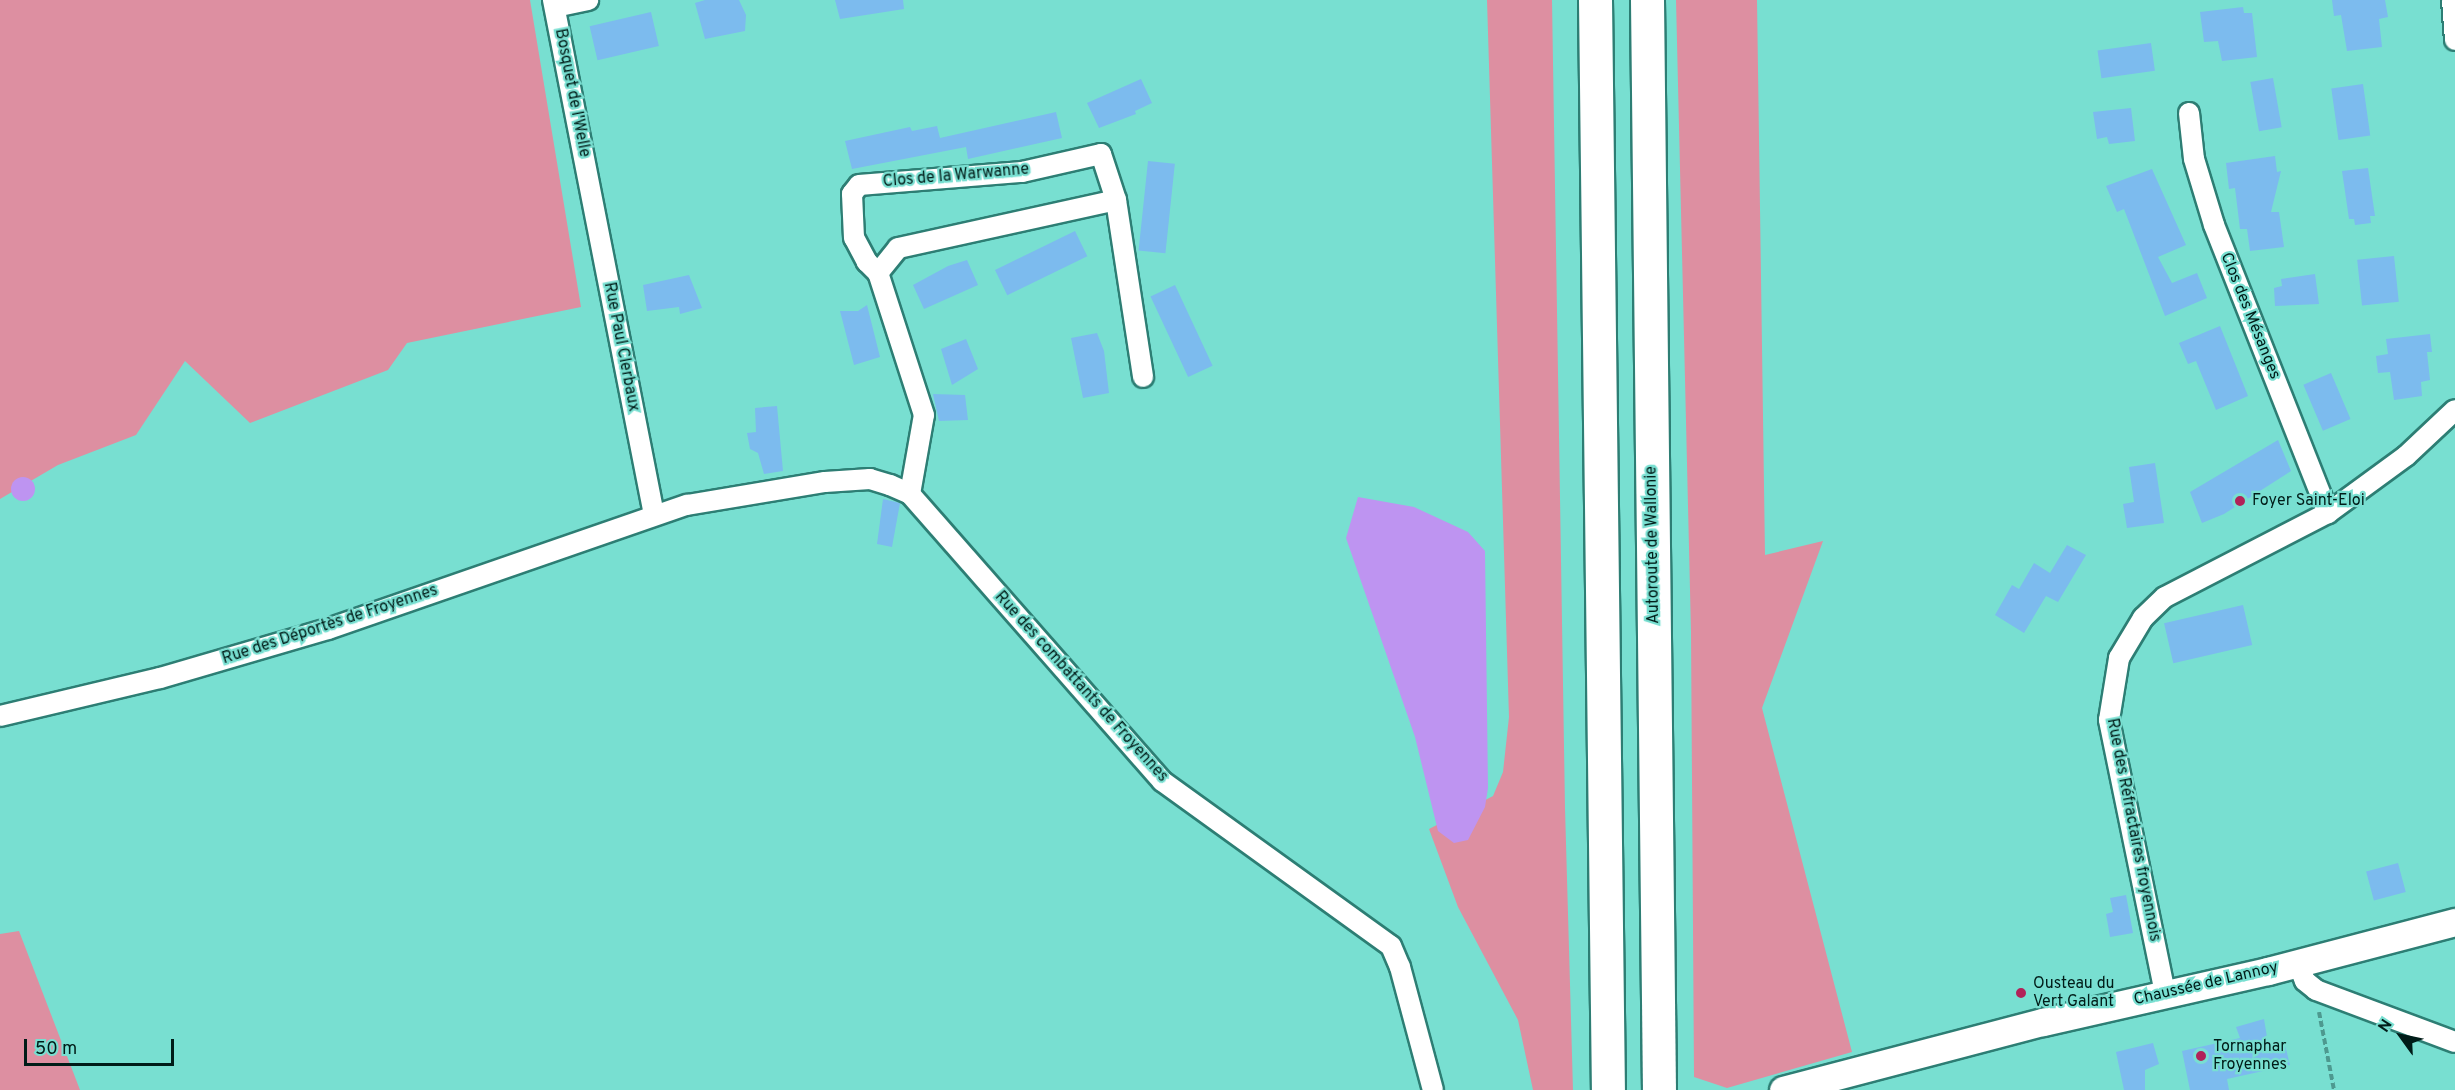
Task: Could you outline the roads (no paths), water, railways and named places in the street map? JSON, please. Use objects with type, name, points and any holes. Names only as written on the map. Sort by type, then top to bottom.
[{"type":"highway","points":[[1595,0],[1608,1090]]},
{"type":"highway","name":"Autoroute de Wallonie","points":[[1647,0],[1659,1089]]},
{"type":"main road","name":"Chaussée de Lannoy","points":[[1784,1090],[2455,922]]},
{"type":"street","name":"Bosquet de l'Welle","points":[[588,0],[554,4],[589,179]]},
{"type":"street","points":[[2452,0],[2455,40]]},
{"type":"street","name":"Clos des Mésanges","points":[[2189,113],[2194,159],[2214,225],[2328,513]]},
{"type":"street","name":"Clos de la Warwanne","points":[[910,494],[924,415],[878,273],[867,262],[854,238],[852,194],[859,185],[1022,172],[1101,154],[1116,201],[1143,377]]},
{"type":"street","name":"Rue Paul Clerbaux","points":[[589,179],[654,515]]},
{"type":"street","points":[[878,273],[898,248],[1116,201]]},
{"type":"street","name":"Rue des Réfractaires froyennois","points":[[2165,993],[2109,720],[2119,658],[2143,618],[2165,597],[2328,513],[2406,456],[2455,410]]},
{"type":"street","name":"Rue des combattants de Froyennes","points":[[654,515],[778,488],[848,480],[870,479],[910,494],[1162,781],[1391,946],[1400,967],[1433,1090]]},
{"type":"street","name":"Rue des Déportès de Froyennes","points":[[0,716],[160,678],[328,630],[654,515]]},
{"type":"street","points":[[2298,963],[2305,981],[2316,990],[2455,1042]]},
{"type":"place","name":"Foyer Saint-Eloi","points":[[2240,501]]},
{"type":"place","name":"Ousteau du Vert Galant","points":[[2021,993]]},
{"type":"place","name":"Tornaphar Froyennes","points":[[2201,1056]]}]
